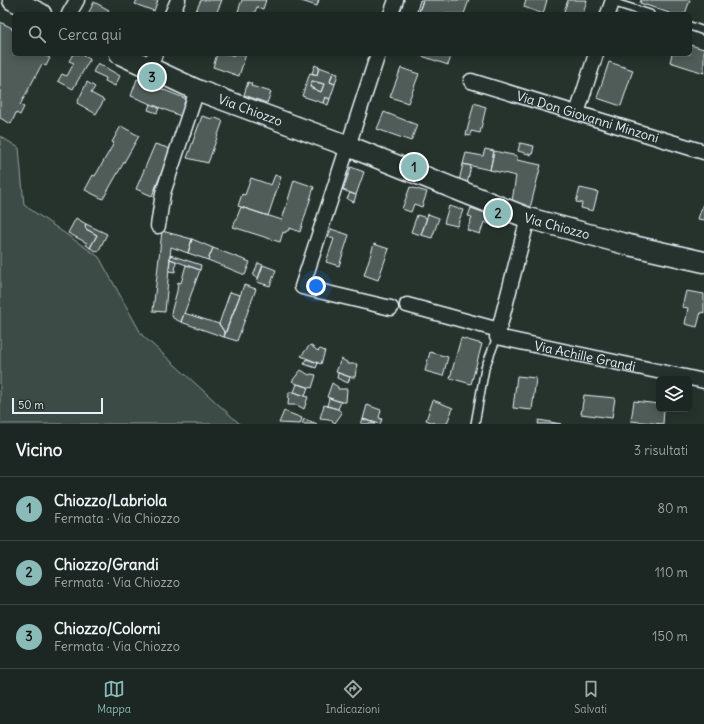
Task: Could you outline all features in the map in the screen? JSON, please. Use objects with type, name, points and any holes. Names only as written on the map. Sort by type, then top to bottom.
[{"type":"street","points":[[12,0],[37,12]]},
{"type":"street","points":[[70,12],[77,0]]},
{"type":"street","points":[[173,12],[178,0]]},
{"type":"street","points":[[392,12],[396,0]]},
{"type":"street","name":"Via Chiozzo","points":[[129,56],[152,61],[197,90],[348,146],[528,218],[629,245],[704,262]]},
{"type":"street","points":[[377,56],[302,287],[391,308]]},
{"type":"street","points":[[577,113],[595,56]]},
{"type":"street","name":"Via Don Giovanni Minzoni","points":[[471,81],[703,149]]},
{"type":"street","points":[[158,226],[163,193],[197,90]]},
{"type":"street","points":[[498,333],[528,218]]},
{"type":"street","name":"Via Achille Grandi","points":[[407,305],[498,333],[704,381]]},
{"type":"lane","points":[[611,5],[641,12]]},
{"type":"lane","points":[[692,27],[704,31]]},
{"type":"lane","points":[[475,424],[485,368],[498,333]]},
{"type":"shaded area","points":[[0,136],[19,148],[24,205],[99,257],[142,335],[240,424],[0,424]]},
{"type":"building","points":[[137,0],[158,0],[154,11],[135,4]]},
{"type":"building","points":[[201,0],[222,0],[217,12],[195,12]]},
{"type":"building","points":[[242,0],[266,0],[263,9],[257,7],[255,12],[238,12]]},
{"type":"building","points":[[298,0],[319,0],[317,6]]},
{"type":"building","points":[[420,0],[423,0],[419,12],[417,11]]},
{"type":"building","points":[[423,0],[469,0],[465,12],[419,12]]},
{"type":"building","points":[[526,0],[547,0],[544,12],[538,12],[524,7]]},
{"type":"building","points":[[568,0],[587,0],[584,12],[564,12]]},
{"type":"building","points":[[641,0],[690,0],[686,12],[666,12],[640,3]]},
{"type":"building","points":[[94,2],[109,10],[108,12],[89,12]]},
{"type":"building","points":[[0,22],[12,28],[12,56],[46,56],[50,58],[46,66],[42,64],[20,105],[24,107],[20,115],[16,113],[11,124],[0,118]]},
{"type":"building","points":[[692,46],[704,49],[704,73],[670,62],[672,56],[692,56]]},
{"type":"building","points":[[72,56],[84,56],[90,59],[73,89],[58,81],[62,74],[67,76],[74,63],[69,61]]},
{"type":"building","points":[[216,56],[245,56],[239,76],[213,67]]},
{"type":"building","points":[[422,56],[451,56],[448,65]]},
{"type":"building","points":[[609,62],[633,70],[621,106],[597,98]]},
{"type":"building","points":[[98,63],[120,76],[115,86],[105,81],[106,78],[93,72]]},
{"type":"building","points":[[315,65],[319,67],[317,75],[312,73]]},
{"type":"building","points":[[319,67],[333,72],[330,82],[335,84],[330,99],[325,97],[323,103],[302,96],[310,73],[317,75]],"holes":[[[312,81],[324,84],[321,92],[310,87]]]},
{"type":"building","points":[[401,68],[419,74],[408,103],[390,97]]},
{"type":"building","points":[[333,72],[338,74],[335,84],[330,82]]},
{"type":"building","points":[[137,79],[189,100],[183,117],[131,96]]},
{"type":"building","points":[[312,81],[324,84],[321,92],[310,87]]},
{"type":"building","points":[[87,82],[95,87],[91,93],[104,100],[96,114],[77,103]]},
{"type":"building","points":[[248,82],[252,84],[251,86],[271,92],[267,103],[244,95]]},
{"type":"building","points":[[325,97],[330,99],[328,105],[323,103]]},
{"type":"building","points":[[474,103],[486,107],[480,133],[471,131],[470,136],[466,135]]},
{"type":"building","points":[[150,104],[159,108],[157,113],[148,110]]},
{"type":"building","points":[[384,112],[417,125],[411,141],[377,129]]},
{"type":"building","points":[[202,116],[212,119],[213,117],[223,121],[208,163],[187,158]]},
{"type":"building","points":[[121,126],[139,136],[103,199],[85,190],[114,143],[112,142]]},
{"type":"building","points":[[520,143],[534,146],[532,155],[518,151]]},
{"type":"building","points":[[155,144],[171,149],[152,196],[136,189]]},
{"type":"building","points":[[485,149],[494,151],[490,170],[463,164],[466,153],[483,156]]},
{"type":"building","points":[[494,151],[517,156],[517,160],[541,165],[530,208],[512,201],[516,176],[490,170]]},
{"type":"building","points":[[463,164],[471,166],[467,184],[459,181]]},
{"type":"building","points":[[351,167],[364,172],[356,195],[343,190]]},
{"type":"building","points":[[275,175],[281,177],[268,216],[238,206],[242,194],[245,195],[251,178],[271,185]]},
{"type":"building","points":[[294,180],[314,187],[300,232],[290,228],[285,233],[283,232],[280,242],[233,227],[241,207],[282,220]]},
{"type":"building","points":[[410,187],[427,192],[422,207],[414,204],[411,212],[402,209]]},
{"type":"building","points":[[580,188],[598,192],[593,211],[581,208],[582,203],[576,202]]},
{"type":"building","points":[[350,193],[356,195],[354,202],[347,199]]},
{"type":"building","points":[[703,204],[704,205],[704,220],[698,219]]},
{"type":"building","points":[[449,206],[463,210],[457,226],[444,223]]},
{"type":"building","points":[[471,208],[496,217],[493,225],[484,222],[480,234],[467,230],[472,217],[468,216]]},
{"type":"building","points":[[428,214],[439,218],[432,238],[421,235]]},
{"type":"building","points":[[417,215],[427,218],[421,235],[411,232]]},
{"type":"building","points":[[76,218],[86,224],[86,229],[97,235],[90,248],[86,245],[87,243],[68,233]]},
{"type":"building","points":[[86,224],[107,234],[98,252],[90,248],[97,235],[86,229]]},
{"type":"building","points":[[331,229],[349,235],[339,266],[326,262],[334,239],[328,237]]},
{"type":"building","points":[[162,231],[192,239],[188,253],[171,247],[165,312],[153,311]]},
{"type":"building","points":[[192,239],[213,248],[208,260],[188,253]]},
{"type":"building","points":[[374,244],[389,249],[378,280],[364,275]]},
{"type":"building","points":[[213,248],[250,262],[245,275],[208,260]]},
{"type":"building","points":[[170,255],[201,265],[200,270],[170,259]]},
{"type":"building","points":[[170,259],[176,261],[175,272],[169,271]]},
{"type":"building","points":[[258,263],[263,265],[258,278],[253,276]]},
{"type":"building","points":[[186,265],[200,270],[181,322],[173,318],[171,313],[178,282],[181,283]]},
{"type":"building","points":[[263,265],[276,270],[270,286],[257,282]]},
{"type":"building","points":[[244,285],[256,289],[237,341],[224,337]]},
{"type":"building","points":[[686,291],[704,294],[704,313],[701,312],[697,327],[685,324],[688,308],[682,307]]},
{"type":"building","points":[[230,292],[240,295],[225,333],[219,324]]},
{"type":"building","points":[[184,313],[219,324],[225,333],[224,337],[181,322]]},
{"type":"building","points":[[461,338],[482,344],[471,384],[450,378]]},
{"type":"building","points":[[310,345],[318,351],[320,349],[325,351],[321,364],[301,356]]},
{"type":"building","points":[[430,352],[448,357],[443,376],[425,371]]},
{"type":"building","points":[[306,359],[318,363],[316,368],[304,364]]},
{"type":"building","points":[[341,359],[347,362],[347,364],[357,364],[355,377],[350,377],[336,372]]},
{"type":"building","points":[[301,370],[309,375],[316,375],[312,388],[292,381]]},
{"type":"building","points":[[338,373],[350,377],[348,383],[337,378]]},
{"type":"building","points":[[517,376],[536,378],[532,410],[513,408]]},
{"type":"building","points":[[332,383],[338,387],[338,389],[347,389],[346,402],[341,402],[327,397]]},
{"type":"building","points":[[297,384],[308,387],[305,396],[294,392]]},
{"type":"building","points":[[289,392],[294,392],[308,397],[304,409],[297,405],[288,405]]},
{"type":"building","points":[[584,395],[615,398],[612,418],[581,414]]},
{"type":"building","points":[[329,398],[341,402],[338,409],[327,406]]},
{"type":"building","points":[[433,400],[453,408],[447,423],[448,424],[436,424],[426,420]]},
{"type":"building","points":[[634,401],[656,404],[656,412],[664,412],[663,424],[631,421]]},
{"type":"building","points":[[324,405],[338,409],[342,413],[335,423],[329,419],[320,418]]},
{"type":"building","points":[[367,405],[381,410],[379,418],[382,419],[380,424],[363,419]]},
{"type":"building","points":[[284,411],[302,418],[300,424],[279,423]]},
{"type":"building","points":[[304,419],[315,423],[317,424],[302,424]]},
{"type":"building","points":[[363,419],[376,424],[361,424]]},
{"type":"building","points":[[539,420],[561,424],[538,424]]},
{"type":"place","name":"Chiozzo/Colorni","points":[[152,77]]},
{"type":"place","name":"Chiozzo/Labriola","points":[[414,167]]},
{"type":"place","name":"Chiozzo/Grandi","points":[[498,213]]}]
